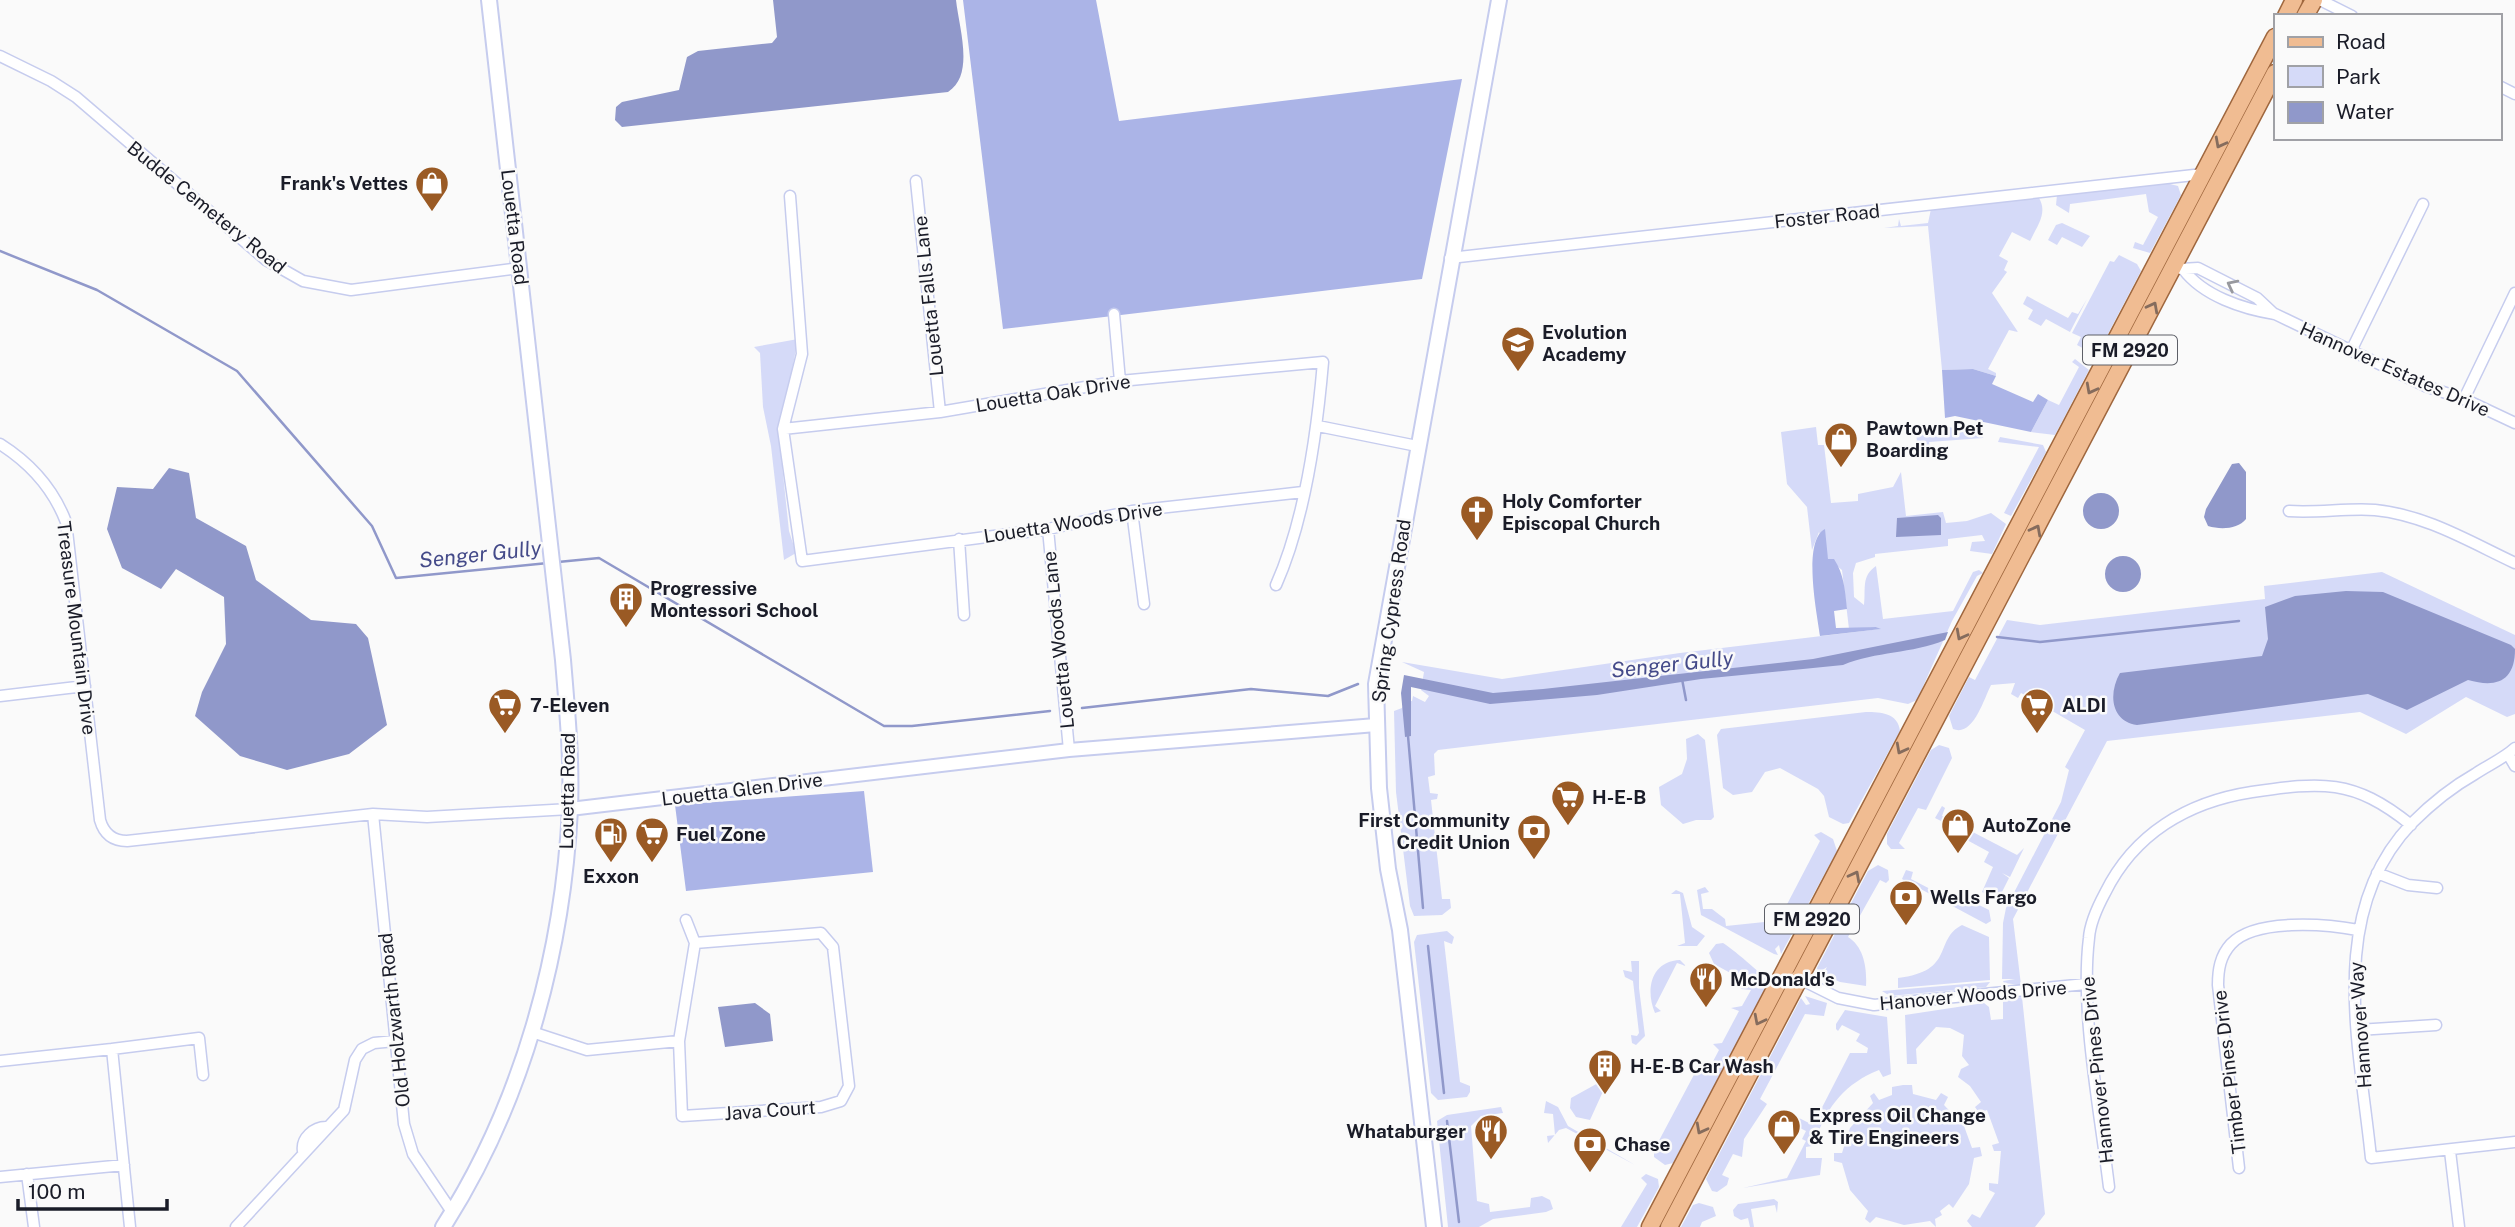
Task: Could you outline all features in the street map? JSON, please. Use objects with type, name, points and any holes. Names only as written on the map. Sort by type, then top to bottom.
[{"type":"main road","name":"Louetta Road","points":[[443,1227],[488,1143],[532,1032],[550,964],[562,893],[570,809],[569,727],[551,544],[489,0]]},
{"type":"main road","name":"Spring Cypress Road","points":[[1434,1227],[1400,930],[1388,869],[1376,724],[1376,684],[1450,258],[1499,0]]},
{"type":"main road","name":"FM 2920","points":[[1650,1227],[2274,39]]},
{"type":"main road","name":"FM 2920","points":[[1669,1227],[2004,590],[2178,268],[2274,75]]},
{"type":"street","points":[[2320,0],[2348,14]]},
{"type":"street","name":"Budde Cemetery Road","points":[[0,57],[70,93],[266,260],[303,281],[351,290],[520,268]]},
{"type":"street","name":"Foster Road","points":[[1450,258],[2203,174]]},
{"type":"street","name":"Louetta Falls Lane","points":[[915,181],[940,412]]},
{"type":"street","points":[[783,429],[802,354],[790,196]]},
{"type":"street","points":[[2351,351],[2423,204]]},
{"type":"street","name":"Hannover Estates Drive","points":[[2178,268],[2192,282],[2230,302],[2250,310],[2275,314]]},
{"type":"street","name":"Hannover Estates Drive","points":[[2178,268],[2198,268],[2257,298],[2275,314],[2425,387],[2465,399],[2515,423]]},
{"type":"street","points":[[2465,399],[2515,293]]},
{"type":"street","points":[[1114,314],[1120,381]]},
{"type":"street","name":"Louetta Oak Drive","points":[[783,429],[940,412],[1120,381],[1323,362],[1318,426]]},
{"type":"street","points":[[1276,585],[1289,556],[1318,426],[1417,446]]},
{"type":"street","name":"Louetta Woods Drive","points":[[783,429],[802,561],[1048,529],[1132,511],[1303,492]]},
{"type":"street","name":"Treasure Mountain Drive","points":[[0,444],[38,475],[48,488],[65,522],[100,820],[108,835]]},
{"type":"street","points":[[2289,511],[2374,510],[2402,514],[2437,526],[2515,563]]},
{"type":"street","points":[[1132,511],[1144,604]]},
{"type":"street","name":"Louetta Woods Lane","points":[[1048,529],[1069,750]]},
{"type":"street","points":[[959,539],[964,615]]},
{"type":"street","points":[[0,696],[85,685]]},
{"type":"street","name":"Louetta Glen Drive","points":[[108,835],[127,841],[373,814],[427,817],[570,809],[1069,750],[1376,724]]},
{"type":"street","points":[[2511,751],[2515,766]]},
{"type":"street","name":"Hannover Way","points":[[2451,1151],[2371,1158],[2353,981],[2358,930],[2377,873],[2411,825],[2438,799],[2511,751]]},
{"type":"street","name":"Hannover Pines Drive","points":[[2109,1187],[2086,984],[2089,935],[2115,872],[2155,830],[2178,815],[2208,801],[2239,794],[2330,785],[2357,790],[2383,803],[2411,825]]},
{"type":"street","name":"Old Holzwarth Road","points":[[373,814],[404,1124],[409,1144],[452,1212]]},
{"type":"street","points":[[2377,873],[2409,885],[2437,888]]},
{"type":"street","points":[[532,1032],[587,1050],[679,1041],[695,943],[686,920]]},
{"type":"street","name":"Timber Pines Drive","points":[[2239,1168],[2218,965],[2230,945],[2245,933],[2303,924],[2358,930]]},
{"type":"street","name":"Java Court","points":[[679,1041],[682,1115],[821,1107],[841,1101],[849,1086],[833,947],[821,933],[695,943]]},
{"type":"street","name":"Hanover Woods Drive","points":[[1784,972],[1838,998],[1874,1006],[2086,984]]},
{"type":"street","points":[[2358,1030],[2436,1025]]},
{"type":"street","points":[[0,1060],[199,1038],[204,1075]]},
{"type":"street","points":[[236,1227],[303,1151],[308,1150],[325,1133],[326,1127],[344,1110],[355,1060],[362,1049],[374,1043],[395,1041]]},
{"type":"street","points":[[112,1049],[130,1227]]},
{"type":"street","points":[[2459,1227],[2451,1151],[2515,1142]]},
{"type":"street","points":[[0,1177],[124,1165]]},
{"type":"street","points":[[27,1174],[34,1227]]},
{"type":"green space","points":[[2166,183],[2178,186],[2181,195],[2150,253],[2133,248],[2135,242],[2143,245],[2158,217],[2149,212],[2146,194],[2070,204],[2069,213],[2056,205],[2057,195]]},
{"type":"green space","points":[[2039,198],[2042,214],[2030,241],[2012,232],[1999,256],[2008,261],[2004,270],[2007,272],[1992,293],[2018,332],[2009,330],[1988,369],[1996,373],[1996,376],[1973,369],[1942,370],[1928,226],[1884,228],[1898,226],[1899,219],[1901,226],[1928,223],[1931,209]]},
{"type":"green space","points":[[2062,223],[2090,236],[2082,247],[2062,237],[2057,245],[2048,240],[2056,225]]},
{"type":"green space","points":[[2119,255],[2137,264],[2141,271],[2099,351],[2088,351],[2077,345],[2081,337],[2072,333],[2110,261],[2114,262]]},
{"type":"green space","points":[[2027,296],[2068,318],[2072,312],[2078,314],[2087,299],[2070,332],[2046,319],[2041,326],[2028,319],[2033,310],[2023,304]]},
{"type":"green space","points":[[798,339],[779,436],[789,531],[796,553],[784,560],[771,446],[763,407],[760,353],[754,347]]},
{"type":"green space","points":[[2075,359],[2089,370],[2055,435],[2031,432],[2048,400],[2059,405],[2079,367],[2072,362]]},
{"type":"green space","points":[[1816,427],[1818,445],[1824,445],[1831,503],[1858,501],[1858,494],[1893,487],[1901,472],[1906,516],[1943,512],[1946,523],[1967,521],[1991,513],[2006,524],[1992,554],[1970,551],[1972,542],[1985,541],[1982,535],[1948,539],[1948,546],[1875,554],[1875,557],[1856,563],[1853,573],[1854,597],[1864,605],[1866,579],[1876,566],[1883,619],[1953,611],[1973,572],[1979,570],[1983,573],[1977,576],[1952,621],[1917,700],[1908,704],[1878,698],[1438,750],[1434,754],[1435,775],[1428,777],[1430,793],[1438,794],[1437,799],[1431,800],[1442,899],[1450,899],[1451,908],[1442,915],[1414,916],[1410,906],[1396,792],[1394,711],[1402,708],[1405,702],[1412,701],[1413,696],[1425,702],[1429,696],[1421,690],[1424,672],[1402,662],[1502,679],[1680,653],[1880,629],[1849,629],[1842,570],[1828,559],[1819,532],[1812,550],[1807,507],[1787,484],[1781,432]]},
{"type":"green space","points":[[1949,427],[1984,434],[1983,438],[1929,442],[1930,450],[1918,451],[1916,432]]},
{"type":"green space","points":[[2000,437],[2043,445],[2046,452],[2011,516],[2004,513],[2039,447],[1998,442]]},
{"type":"green space","points":[[2382,572],[2515,635],[2515,714],[2507,717],[2466,697],[2406,734],[2360,712],[2107,741],[2013,919],[2021,985],[2004,983],[2003,981],[2015,979],[2002,979],[2003,923],[2006,908],[2061,802],[2069,770],[2065,767],[2085,730],[2021,693],[2018,698],[2011,694],[2015,683],[1991,685],[1972,723],[1960,730],[1953,729],[1949,716],[1969,677],[1975,680],[2007,620],[2040,625],[2265,599],[2264,586]]},
{"type":"green space","points":[[1866,712],[1883,713],[1892,717],[1899,725],[1900,731],[1849,823],[1843,824],[1829,817],[1824,796],[1818,789],[1780,768],[1765,772],[1752,792],[1733,795],[1723,788],[1717,735],[1721,729]]},
{"type":"green space","points":[[1698,734],[1705,740],[1714,817],[1711,820],[1696,820],[1683,824],[1661,805],[1659,787],[1682,774],[1687,759],[1686,739]]},
{"type":"green space","points":[[1939,745],[1949,748],[1952,758],[1926,810],[1918,808],[1899,843],[1905,849],[1891,849],[1887,844],[1887,834],[1931,750]]},
{"type":"green space","points":[[1942,806],[1945,808],[1942,816],[2017,855],[2024,848],[2010,877],[2002,873],[2009,878],[1998,900],[1982,892],[1993,867],[1984,862],[1989,852],[1943,827],[1945,823],[1935,818]]},
{"type":"green space","points":[[1821,832],[1833,839],[1837,851],[1781,954],[1779,945],[1775,949],[1778,955],[1774,954],[1701,915],[1697,890],[1705,887],[1709,892],[1701,894],[1703,909],[1712,909],[1725,919],[1726,926],[1774,921],[1774,910],[1783,912],[1820,841],[1814,835]]},
{"type":"green space","points":[[1878,865],[1888,870],[1889,880],[1886,883],[1880,880],[1848,937],[1858,946],[1863,958],[1866,986],[1840,982],[1823,974],[1827,967],[1818,973],[1817,968],[1868,871]]},
{"type":"green space","points":[[1906,870],[1913,872],[1911,879],[1961,905],[1965,898],[1989,910],[1991,921],[1986,924],[1902,879]]},
{"type":"green space","points":[[1676,890],[1683,893],[1692,927],[1705,936],[1697,946],[1677,946],[1685,943],[1680,894],[1671,894]]},
{"type":"green space","points":[[1962,925],[1989,937],[1990,980],[1898,988],[1898,978],[1928,969],[1936,962],[1953,931]]},
{"type":"green space","points":[[1447,931],[1454,937],[1452,944],[1444,941],[1460,1082],[1470,1086],[1470,1092],[1467,1097],[1438,1100],[1431,1093],[1414,942],[1417,935]]},
{"type":"green space","points":[[1723,943],[1766,980],[1759,978],[1758,983],[1767,982],[1767,986],[1673,1163],[1665,1165],[1654,1157],[1654,1150],[1697,1069],[1702,1065],[1710,1067],[1719,1050],[1713,1044],[1722,1043],[1739,1011],[1731,1008],[1742,1006],[1751,990],[1741,989],[1745,981],[1714,964],[1709,953],[1716,944]]},
{"type":"green space","points":[[1680,960],[1686,966],[1677,963],[1655,1006],[1661,1011],[1655,1013],[1651,995],[1653,978],[1662,965]]},
{"type":"green space","points":[[1631,961],[1639,961],[1639,988],[1645,1036],[1636,1045],[1632,1043],[1631,1035],[1637,1036],[1639,1033],[1633,981],[1625,977],[1623,970],[1632,972]]},
{"type":"green space","points":[[1990,982],[1986,987],[1890,996],[1882,991]]},
{"type":"green space","points":[[1805,996],[1827,1003],[1824,1016],[1805,1014],[1760,1099],[1767,1104],[1744,1139],[1742,1157],[1733,1154],[1722,1175],[1729,1178],[1727,1185],[1717,1192],[1712,1191],[1706,1179],[1801,998],[1806,1005],[1810,1004]]},
{"type":"green space","points":[[2022,997],[2045,1214],[2035,1227],[1972,1227],[1967,1221],[1972,1214],[1980,1218],[1995,1193],[1989,1190],[1989,1183],[1998,1184],[2001,1151],[1994,1151],[1992,1145],[1999,1143],[1987,1110],[1979,1113],[1975,1107],[1981,1102],[1970,1086],[1958,1077],[1961,1069],[1969,1065],[1962,1056],[1964,1035],[1950,1028],[1936,1027],[1916,1049],[1917,1064],[1907,1064],[1905,1015],[1984,1003],[1989,1007],[1991,1020],[2003,1019],[2003,1000]]},
{"type":"green space","points":[[1845,1010],[1887,1017],[1891,1074],[1883,1077],[1879,1070],[1867,1075],[1847,1089],[1832,1106],[1816,1139],[1824,1141],[1824,1144],[1806,1147],[1806,1158],[1822,1158],[1820,1175],[1743,1188],[1787,1178],[1806,1141],[1802,1139],[1806,1131],[1776,1116],[1771,1122],[1775,1113],[1783,1116],[1789,1113],[1813,1125],[1850,1053],[1867,1053],[1868,1048],[1856,1041],[1860,1034],[1842,1025],[1838,1031],[1836,1029],[1836,1024]]},
{"type":"green space","points":[[1609,1077],[1612,1080],[1608,1088],[1605,1087],[1590,1120],[1576,1117],[1570,1108],[1571,1098]]},
{"type":"green space","points":[[1912,1085],[1913,1094],[1936,1100],[1941,1093],[1948,1097],[1944,1105],[1964,1126],[1972,1148],[1980,1147],[1982,1156],[1974,1158],[1969,1184],[1953,1208],[1949,1204],[1940,1211],[1942,1215],[1935,1219],[1936,1227],[1930,1221],[1904,1225],[1876,1217],[1870,1223],[1865,1219],[1868,1211],[1850,1190],[1842,1163],[1834,1161],[1834,1153],[1842,1153],[1850,1128],[1873,1103],[1870,1096],[1874,1093],[1879,1100],[1892,1095],[1892,1087]]},
{"type":"green space","points":[[1546,1101],[1558,1107],[1568,1126],[1635,1165],[1566,1128],[1555,1135],[1553,1114],[1544,1113]]},
{"type":"green space","points":[[1501,1107],[1503,1113],[1481,1116],[1471,1126],[1477,1201],[1489,1204],[1490,1212],[1530,1207],[1531,1198],[1542,1196],[1550,1200],[1553,1209],[1493,1219],[1479,1227],[1448,1227],[1437,1121],[1447,1115]]},
{"type":"green space","points":[[1646,1174],[1658,1179],[1659,1187],[1637,1227],[1621,1227],[1647,1184],[1641,1178]]},
{"type":"green space","points":[[1774,1199],[1778,1202],[1777,1213],[1775,1205],[1751,1209],[1754,1227],[1750,1227],[1748,1218],[1741,1220],[1734,1216],[1733,1210],[1738,1204]]},
{"type":"green space","points":[[1699,1203],[1713,1207],[1716,1216],[1702,1222],[1700,1227],[1681,1227],[1693,1205]]},
{"type":"shaded area","points":[[963,0],[1096,0],[1119,121],[1462,79],[1422,279],[1003,329]]},
{"type":"shaded area","points":[[1973,369],[1996,376],[1992,384],[2033,402],[2038,394],[2048,400],[2031,432],[1955,416],[1945,418],[1942,370]]},
{"type":"shaded area","points":[[1825,529],[1828,559],[1834,559],[1837,565],[1846,595],[1847,609],[1834,611],[1836,628],[1881,629],[1820,636],[1814,595],[1813,562],[1818,536]]},
{"type":"shaded area","points":[[864,791],[873,872],[686,891],[675,805]]},
{"type":"water","points":[[773,0],[956,0],[963,50],[961,74],[948,92],[622,127],[615,120],[616,107],[622,102],[679,90],[687,57],[698,51],[772,43],[777,37]]},
{"type":"water","points":[[2239,463],[2246,472],[2246,519],[2229,528],[2208,526],[2204,517],[2206,509],[2232,464]]},
{"type":"water","points":[[169,468],[189,473],[196,518],[246,546],[256,580],[311,620],[356,624],[368,638],[387,725],[349,754],[287,770],[240,756],[195,716],[202,692],[226,644],[224,597],[176,569],[161,589],[122,568],[107,529],[117,487],[153,489]]},
{"type":"water","points":[[2101,493],[2114,498],[2119,511],[2114,524],[2101,529],[2088,524],[2083,511],[2088,498]]},
{"type":"water","points":[[1938,515],[1941,518],[1941,535],[1896,537],[1897,518]]},
{"type":"water","points":[[2123,556],[2135,562],[2141,574],[2135,586],[2123,592],[2111,586],[2105,574],[2111,562]]},
{"type":"water","points":[[2346,591],[2383,592],[2511,645],[2515,649],[2512,669],[2502,680],[2487,683],[2468,680],[2407,710],[2368,694],[2137,725],[2128,722],[2117,712],[2113,698],[2120,673],[2262,656],[2268,639],[2265,607],[2295,596]]},
{"type":"water","points":[[1948,632],[1945,640],[1932,645],[1868,657],[1843,665],[1701,679],[1597,695],[1490,704],[1411,687],[1411,736],[1405,737],[1401,693],[1404,675],[1493,693],[1813,659]]},
{"type":"water","points":[[755,1003],[770,1014],[773,1041],[725,1047],[718,1007]]},
{"type":"waterway","name":"Senger Gully","points":[[0,251],[97,290],[237,371],[372,526],[396,578],[548,563]]},
{"type":"waterway","name":"Senger Gully","points":[[558,562],[599,558],[884,726],[912,726],[1050,711]]},
{"type":"waterway","name":"Senger Gully","points":[[1997,637],[2040,642],[2239,621]]},
{"type":"waterway","points":[[1682,679],[1686,700]]},
{"type":"waterway","name":"Senger Gully","points":[[1082,708],[1251,689],[1328,696],[1358,684]]},
{"type":"waterway","points":[[1408,736],[1423,908]]},
{"type":"waterway","points":[[1428,946],[1444,1093]]},
{"type":"waterway","points":[[1447,1121],[1459,1222]]},
{"type":"place","name":"Frank's Vettes","points":[[432,213]]},
{"type":"place","name":"Evolution Academy","points":[[1518,373]]},
{"type":"place","name":"Pawtown Pet Boarding","points":[[1841,469]]},
{"type":"place","name":"Holy Comforter Episcopal Church","points":[[1477,542]]},
{"type":"place","name":"Progressive Montessori School","points":[[626,629]]},
{"type":"place","name":"7-Eleven","points":[[505,735]]},
{"type":"place","name":"ALDI","points":[[2037,735]]},
{"type":"place","name":"H-E-B","points":[[1568,827]]},
{"type":"place","name":"AutoZone","points":[[1958,855]]},
{"type":"place","name":"First Community Credit Union","points":[[1534,861]]},
{"type":"place","name":"Exxon","points":[[611,864]]},
{"type":"place","name":"Fuel Zone","points":[[652,864]]},
{"type":"place","name":"Wells Fargo","points":[[1906,927]]},
{"type":"place","name":"McDonald's","points":[[1706,1009]]},
{"type":"place","name":"H-E-B Car Wash","points":[[1605,1096]]},
{"type":"place","name":"Express Oil Change & Tire Engineers","points":[[1784,1156]]},
{"type":"place","name":"Whataburger","points":[[1491,1161]]},
{"type":"place","name":"Chase","points":[[1590,1174]]}]
